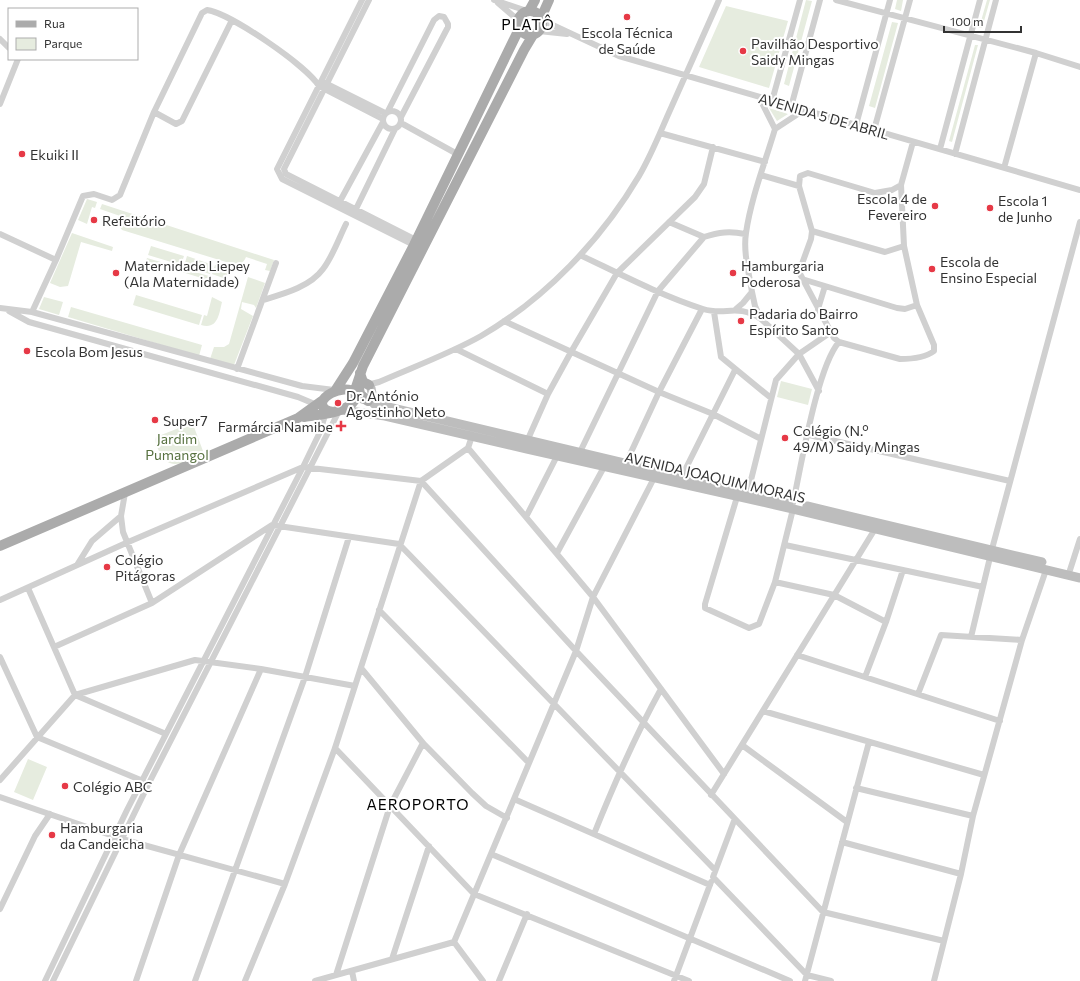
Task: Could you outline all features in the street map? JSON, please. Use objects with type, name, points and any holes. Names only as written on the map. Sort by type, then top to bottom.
[{"type":"main road","points":[[329,409],[335,391],[352,363],[459,155],[523,13],[528,11],[535,0]]},
{"type":"main road","points":[[0,546],[298,418],[352,404],[356,387],[520,56],[541,28],[542,19],[550,0]]},
{"type":"main road","points":[[528,11],[538,13],[542,19]]},
{"type":"main road","points":[[519,24],[524,33],[536,33]]},
{"type":"main road","points":[[335,391],[356,387],[363,382],[370,387]]},
{"type":"main road","points":[[356,387],[371,402]]},
{"type":"street","points":[[321,84],[362,0]]},
{"type":"street","points":[[369,0],[321,84],[277,169],[354,212],[415,242]]},
{"type":"street","points":[[494,0],[528,11]]},
{"type":"street","points":[[494,0],[519,24]]},
{"type":"street","points":[[356,387],[370,387],[456,349],[504,321],[535,298],[580,255],[607,222],[639,176],[686,76],[719,0]]},
{"type":"street","points":[[772,101],[800,0]]},
{"type":"street","points":[[791,107],[820,0]]},
{"type":"street","points":[[836,0],[1036,53],[1080,67]]},
{"type":"street","points":[[856,125],[890,0]]},
{"type":"street","points":[[874,130],[910,0]]},
{"type":"street","points":[[940,149],[980,0]]},
{"type":"street","points":[[955,154],[996,0]]},
{"type":"street","points":[[32,312],[84,196],[94,194],[112,200],[120,195],[154,112],[202,13],[207,10],[213,11],[232,20],[272,45],[321,84],[385,116],[397,112],[401,120],[459,155]]},
{"type":"street","points":[[339,204],[434,20],[440,16],[444,17],[448,27],[354,212]]},
{"type":"street","name":"AVENIDA 5 DE ABRIL","points":[[542,19],[570,35],[619,56],[1080,190]]},
{"type":"street","points":[[154,112],[176,124],[182,121],[232,20]]},
{"type":"street","name":"AVENIDA 5 DE ABRIL","points":[[536,33],[570,35]]},
{"type":"street","points":[[0,39],[8,47]]},
{"type":"street","points":[[1004,168],[1036,53]]},
{"type":"street","points":[[0,104],[18,60]]},
{"type":"street","points":[[759,97],[775,129]]},
{"type":"street","points":[[761,319],[755,306],[752,292],[745,234],[775,129],[804,110]]},
{"type":"street","points":[[385,116],[389,129],[395,129]]},
{"type":"street","points":[[660,133],[765,162]]},
{"type":"street","points":[[901,184],[892,190],[875,193],[808,173],[800,176],[799,186],[812,231],[812,239],[800,266],[800,272],[802,279],[831,332],[839,342],[900,359],[930,354],[934,351],[934,346],[917,305],[904,246],[901,184],[913,142]]},
{"type":"street","points":[[528,439],[548,394],[570,352],[617,273],[695,197],[704,184],[712,147]]},
{"type":"street","points":[[761,175],[799,186]]},
{"type":"street","points":[[669,222],[704,237]]},
{"type":"street","points":[[971,637],[991,552],[1080,222]]},
{"type":"street","points":[[263,300],[309,282],[317,275],[324,268],[346,224]]},
{"type":"street","points":[[812,231],[885,252],[904,246]]},
{"type":"street","points":[[580,452],[658,291],[704,237],[719,232],[745,234]]},
{"type":"street","points":[[0,234],[56,260]]},
{"type":"street","points":[[580,255],[617,273],[702,309],[714,312],[736,309],[753,313],[799,354],[818,391]]},
{"type":"street","points":[[237,369],[276,263]]},
{"type":"street","points":[[802,279],[898,308],[906,309],[917,305]]},
{"type":"street","points":[[818,309],[825,286]]},
{"type":"street","points":[[736,309],[752,292]]},
{"type":"street","points":[[3,309],[32,312],[308,388],[335,391]]},
{"type":"street","points":[[3,309],[29,322],[298,397],[329,409]]},
{"type":"street","points":[[626,463],[659,392],[702,309]]},
{"type":"street","points":[[714,312],[721,357],[771,398]]},
{"type":"street","points":[[504,321],[659,392],[712,414],[761,438]]},
{"type":"street","points":[[748,492],[776,380],[799,354],[831,332]]},
{"type":"street","points":[[737,497],[704,604],[705,608],[750,628],[759,624],[776,582],[818,391],[833,349],[839,342]]},
{"type":"street","points":[[456,349],[548,394]]},
{"type":"street","points":[[200,369],[203,359]]},
{"type":"street","points":[[682,476],[712,414],[736,370]]},
{"type":"street","points":[[370,387],[371,402]]},
{"type":"street","name":"AVENIDA JOAQUIM MORAIS","points":[[371,402],[748,492],[875,529],[991,552],[1046,570],[1080,578]]},
{"type":"street","points":[[45,981],[166,734],[303,467],[329,409]]},
{"type":"street","points":[[53,981],[122,839],[310,468],[329,409]]},
{"type":"street","name":"AVENIDA JOAQUIM MORAIS","points":[[329,409],[385,416],[737,497],[793,506],[1080,572]]},
{"type":"street","points":[[808,434],[1010,481]]},
{"type":"street","points":[[245,981],[285,884],[335,748],[356,686],[399,544],[421,481],[468,448],[472,436]]},
{"type":"street","points":[[468,448],[593,597],[724,774]]},
{"type":"street","points":[[526,517],[557,456]]},
{"type":"street","points":[[0,600],[126,543],[303,467],[421,481],[734,821],[823,912],[944,941]]},
{"type":"street","points":[[557,553],[604,467]]},
{"type":"street","points":[[454,942],[576,651],[593,597],[654,478]]},
{"type":"street","points":[[125,493],[121,516],[126,543],[152,603]]},
{"type":"street","points":[[77,565],[92,541],[121,516]]},
{"type":"street","points":[[54,647],[152,603],[272,525],[399,544],[715,870]]},
{"type":"street","points":[[711,795],[875,529]]},
{"type":"street","points":[[195,981],[305,676],[349,537]]},
{"type":"street","points":[[1070,570],[1080,540]]},
{"type":"street","points":[[785,545],[983,587]]},
{"type":"street","points":[[865,677],[886,622],[903,570]]},
{"type":"street","points":[[934,981],[984,774],[1022,640],[1046,570]]},
{"type":"street","points":[[776,582],[834,595],[886,622]]},
{"type":"street","points":[[28,588],[75,695],[166,734]]},
{"type":"street","points":[[379,610],[529,763]]},
{"type":"street","points":[[918,694],[939,636],[1022,640]]},
{"type":"street","points":[[798,655],[1000,721]]},
{"type":"street","points":[[0,657],[37,737],[143,781]]},
{"type":"street","points":[[0,780],[75,695],[195,660],[262,669],[356,686]]},
{"type":"street","points":[[361,668],[423,743],[486,806],[507,818]]},
{"type":"street","points":[[136,981],[179,854],[262,669]]},
{"type":"street","points":[[594,834],[619,772],[642,722],[660,689]]},
{"type":"street","points":[[763,711],[984,774]]},
{"type":"street","points":[[806,978],[869,742]]},
{"type":"street","points":[[336,975],[390,806],[423,743]]},
{"type":"street","points":[[742,745],[847,822]]},
{"type":"street","points":[[335,748],[474,894],[527,914],[675,979],[689,981]]},
{"type":"street","points":[[856,788],[973,816]]},
{"type":"street","points":[[0,797],[122,839],[285,884]]},
{"type":"street","points":[[514,799],[710,885]]},
{"type":"street","points":[[0,909],[35,836],[50,814]]},
{"type":"street","points":[[675,979],[734,821]]},
{"type":"street","points":[[842,842],[961,874]]},
{"type":"street","points":[[392,959],[429,846]]},
{"type":"street","points":[[491,854],[790,981]]},
{"type":"street","points":[[712,877],[806,978],[831,981]]},
{"type":"street","points":[[499,981],[527,914]]},
{"type":"street","points":[[315,981],[454,942]]},
{"type":"street","points":[[454,942],[483,981]]},
{"type":"street","points":[[352,971],[354,981]]},
{"type":"green space","points":[[806,0],[812,1],[789,86],[784,84]]},
{"type":"green space","points":[[897,0],[903,0],[901,11],[895,9]]},
{"type":"green space","points":[[987,0],[990,0],[982,28],[979,28]]},
{"type":"green space","name":"Pavilhão Desportivo Saidy Mingas","points":[[726,6],[788,21],[769,88],[699,67]]},
{"type":"green space","points":[[892,22],[898,23],[875,108],[869,106]]},
{"type":"green space","points":[[975,45],[978,45],[952,142],[949,141]]},
{"type":"green space","points":[[769,108],[788,114],[777,121]]},
{"type":"green space","points":[[87,199],[97,202],[95,208],[92,207],[87,224],[78,220]]},
{"type":"green space","points":[[102,204],[274,260],[270,271],[265,270],[267,264],[246,257],[240,263],[226,262],[122,230],[120,227],[123,217],[100,209]]},
{"type":"green space","points":[[72,233],[113,247],[112,251],[81,242],[68,286],[60,287],[50,283]]},
{"type":"green space","points":[[151,246],[184,256],[181,265],[148,255]]},
{"type":"green space","points":[[187,256],[213,265],[210,274],[184,266]]},
{"type":"green space","points":[[147,258],[209,276],[208,280],[146,261]]},
{"type":"green space","points":[[215,265],[229,269],[226,279],[212,274]]},
{"type":"green space","points":[[248,277],[265,283],[256,308],[254,305],[242,302],[241,309],[253,316],[234,365],[210,359],[214,347],[224,347],[229,344]]},
{"type":"green space","points":[[136,295],[202,315],[199,325],[133,305]]},
{"type":"green space","points":[[44,297],[63,302],[59,315],[39,309]]},
{"type":"green space","points":[[212,297],[222,302],[219,316],[211,325],[201,325],[204,315],[207,316]]},
{"type":"green space","points":[[71,307],[202,345],[199,356],[68,317]]},
{"type":"green space","points":[[781,381],[812,389],[808,405],[777,397]]},
{"type":"green space","name":"Jardim Pumangol","points":[[189,424],[194,427],[203,451],[196,457],[182,463],[173,464],[166,461],[160,454],[156,444],[156,437]]},
{"type":"green space","points":[[28,759],[47,767],[33,800],[14,792]]},
{"type":"place","name":"Escola Técnica de Saúde","points":[[627,17]]},
{"type":"place","name":"Pavilhão Desportivo Saidy Mingas","points":[[743,51]]},
{"type":"place","name":"Ekuiki II","points":[[22,154]]},
{"type":"place","name":"Escola 4 de Fevereiro","points":[[935,206]]},
{"type":"place","name":"Escola 1 de Junho","points":[[990,208]]},
{"type":"place","name":"Refeitório","points":[[94,220]]},
{"type":"place","name":"Escola de Ensino Especial","points":[[932,269]]},
{"type":"place","name":"Maternidade Liepey (Ala Maternidade)","points":[[116,273]]},
{"type":"place","name":"Hamburgaria Poderosa","points":[[733,273]]},
{"type":"place","name":"Padaria do Bairro Espírito Santo","points":[[741,321]]},
{"type":"place","name":"Escola Bom Jesus","points":[[27,351]]},
{"type":"place","name":"Dr. António Agostinho Neto","points":[[338,403]]},
{"type":"place","name":"Super7","points":[[155,420]]},
{"type":"place","name":"Farmárcia Namibe","points":[[341,426]]},
{"type":"place","name":"Colégio (N.º 49/M) Saidy Mingas","points":[[785,438]]},
{"type":"place","name":"Colégio Pitágoras","points":[[107,567]]},
{"type":"place","name":"Colégio ABC","points":[[65,786]]},
{"type":"place","name":"Hamburgaria da Candeicha","points":[[52,835]]},
{"type":"district","name":"PLATÔ","points":[[528,24]]},
{"type":"district","name":"AEROPORTO","points":[[418,804]]}]
